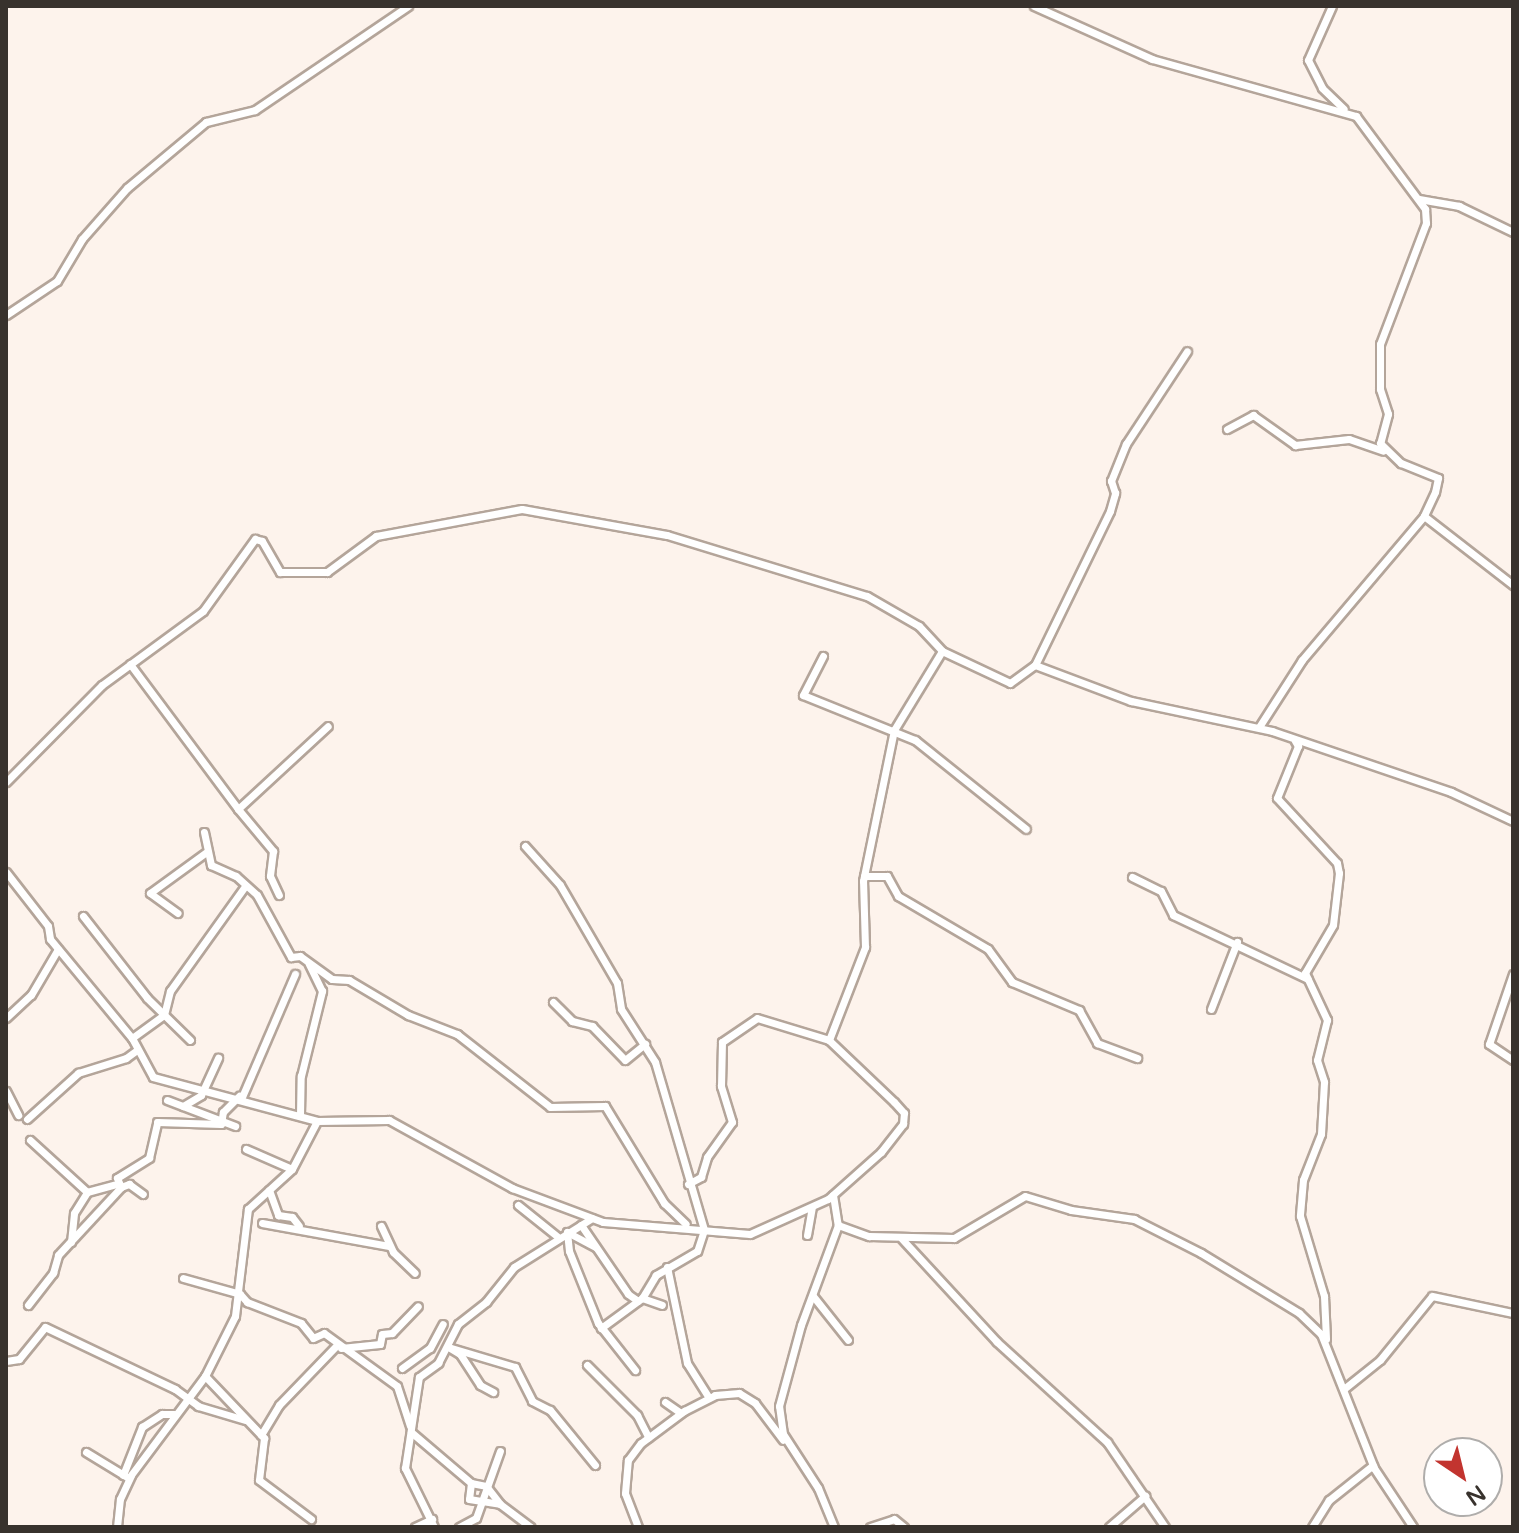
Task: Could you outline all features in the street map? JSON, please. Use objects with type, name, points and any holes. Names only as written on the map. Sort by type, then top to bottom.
[{"type":"street","points":[[6,315],[57,281],[82,239],[127,188],[206,122],[255,110],[408,6]]},
{"type":"street","points":[[1034,6],[1152,59],[1348,113]]},
{"type":"street","points":[[1301,100],[1325,100],[1309,52],[1332,6]]},
{"type":"street","points":[[1322,88],[1348,113],[1369,127],[1419,199],[1426,223],[1380,344],[1380,389],[1388,414],[1380,443],[1385,452]]},
{"type":"street","points":[[1419,199],[1459,206],[1513,232]]},
{"type":"street","points":[[6,782],[57,736],[90,695],[203,611],[255,539],[262,541],[280,572],[327,572],[376,536],[522,509],[667,535],[867,596],[919,626],[942,651],[1010,683],[1035,665],[1110,511],[1115,496],[1111,481],[1126,444],[1187,351]]},
{"type":"street","points":[[1227,429],[1253,415],[1295,445],[1349,439],[1385,452],[1438,478],[1424,516],[1328,627],[1259,727]]},
{"type":"street","points":[[1424,516],[1513,585]]},
{"type":"street","points":[[829,1040],[865,947],[864,876],[894,730],[942,651]]},
{"type":"street","points":[[823,656],[803,695],[894,730],[932,752],[1026,829]]},
{"type":"street","points":[[130,664],[273,851],[270,876],[279,895]]},
{"type":"street","points":[[1035,665],[1131,701],[1259,727],[1451,792],[1513,821]]},
{"type":"street","points":[[238,809],[328,726]]},
{"type":"street","points":[[1295,739],[1298,746],[1277,798],[1339,869],[1333,925],[1306,968],[1327,1020],[1317,1060],[1324,1082],[1323,1122],[1303,1180],[1300,1209],[1326,1305],[1326,1342]]},
{"type":"street","points":[[204,832],[205,853],[216,871],[246,885],[291,957],[332,979],[366,989],[408,1015],[457,1034],[550,1107],[605,1106],[664,1203],[691,1227]]},
{"type":"street","points":[[525,846],[560,885],[617,983],[621,1009],[645,1044],[664,1085],[688,1184],[704,1230],[697,1251],[667,1267],[647,1283],[640,1300],[601,1328]]},
{"type":"street","points":[[178,913],[150,893],[205,853]]},
{"type":"street","points":[[6,872],[48,926],[58,949],[132,1038],[153,1077],[240,1096],[317,1121],[389,1120],[512,1188],[592,1218],[750,1234],[812,1208],[834,1193],[881,1152],[904,1117],[829,1040],[757,1018],[722,1042],[721,1086],[732,1122],[707,1157],[701,1177],[688,1184]]},
{"type":"street","points":[[864,876],[887,876],[898,896],[988,949],[1012,982],[1079,1010],[1097,1043],[1137,1058]]},
{"type":"street","points":[[1132,877],[1161,891],[1173,915],[1237,942],[1311,981]]},
{"type":"street","points":[[132,1038],[164,1015],[170,991],[246,885]]},
{"type":"street","points":[[83,916],[164,1015],[190,1040]]},
{"type":"street","points":[[1211,1009],[1237,942]]},
{"type":"street","points":[[6,1018],[31,995],[58,949]]},
{"type":"street","points":[[300,1115],[301,1076],[322,991],[309,964]]},
{"type":"street","points":[[28,1305],[71,1242],[119,1185],[125,1171],[149,1158],[157,1122],[221,1124],[240,1096],[295,974]]},
{"type":"street","points":[[1513,974],[1489,1044],[1513,1060]]},
{"type":"street","points":[[553,1002],[572,1021],[592,1026],[625,1060],[645,1044]]},
{"type":"street","points":[[27,1119],[78,1073],[126,1058],[137,1050]]},
{"type":"street","points":[[183,1106],[203,1090],[218,1058]]},
{"type":"street","points":[[6,1091],[18,1115]]},
{"type":"street","points":[[167,1100],[235,1126]]},
{"type":"street","points":[[126,1477],[205,1376],[226,1338],[240,1294],[248,1209],[292,1169],[317,1121]]},
{"type":"street","points":[[30,1140],[87,1192]]},
{"type":"street","points":[[246,1149],[292,1169]]},
{"type":"street","points":[[71,1242],[74,1213],[87,1192],[129,1184],[143,1194]]},
{"type":"street","points":[[269,1190],[278,1215],[292,1217],[299,1226]]},
{"type":"street","points":[[789,1446],[779,1414],[781,1397],[838,1225],[834,1193]]},
{"type":"street","points":[[838,1225],[902,1239],[954,1238],[1025,1196],[1071,1210],[1121,1216],[1165,1232],[1299,1313],[1326,1342],[1373,1465],[1413,1527]]},
{"type":"street","points":[[518,1205],[558,1237]]},
{"type":"street","points":[[807,1235],[812,1208]]},
{"type":"street","points":[[415,1527],[433,1523],[408,1480],[413,1398],[423,1374],[438,1363],[458,1324],[486,1302],[514,1267],[592,1218]]},
{"type":"street","points":[[262,1223],[299,1226],[389,1246]]},
{"type":"street","points":[[581,1225],[595,1247],[640,1300],[662,1305]]},
{"type":"street","points":[[381,1226],[389,1246],[415,1273]]},
{"type":"street","points":[[567,1232],[595,1247]]},
{"type":"street","points":[[567,1232],[569,1251],[601,1328],[635,1370]]},
{"type":"street","points":[[902,1239],[997,1342],[1107,1442],[1165,1527]]},
{"type":"street","points":[[667,1267],[687,1363],[709,1398]]},
{"type":"street","points":[[183,1278],[240,1294],[247,1302],[301,1323],[313,1338],[324,1333],[339,1347],[397,1386],[411,1430],[471,1483],[486,1486],[500,1504],[530,1527]]},
{"type":"street","points":[[813,1296],[848,1340]]},
{"type":"street","points":[[1345,1388],[1380,1360],[1432,1296],[1513,1313]]},
{"type":"street","points":[[261,1435],[279,1405],[339,1347],[380,1344],[382,1334],[392,1333],[418,1306]]},
{"type":"street","points":[[402,1368],[430,1348],[443,1324]]},
{"type":"street","points":[[6,1361],[19,1359],[45,1327],[186,1398],[245,1420]]},
{"type":"street","points":[[448,1347],[460,1354],[480,1385],[493,1392]]},
{"type":"street","points":[[448,1347],[515,1367],[532,1401],[550,1410],[595,1465]]},
{"type":"street","points":[[417,1356],[423,1374]]},
{"type":"street","points":[[587,1365],[637,1415],[648,1437]]},
{"type":"street","points":[[205,1376],[261,1435],[267,1446],[258,1478],[311,1519]]},
{"type":"street","points":[[638,1527],[625,1493],[625,1474],[633,1452],[681,1413],[709,1398],[732,1392],[751,1398],[789,1446],[818,1488],[834,1527]]},
{"type":"street","points":[[665,1402],[681,1413]]},
{"type":"street","points":[[117,1527],[120,1499],[142,1427],[162,1414],[174,1414]]},
{"type":"street","points":[[459,1527],[476,1518],[500,1451]]},
{"type":"street","points":[[86,1452],[126,1477]]},
{"type":"street","points":[[1312,1527],[1329,1500],[1373,1465]]},
{"type":"street","points":[[471,1483],[469,1499],[500,1504]]},
{"type":"street","points":[[1109,1527],[1145,1496]]},
{"type":"street","points":[[870,1527],[894,1519],[904,1527]]}]
